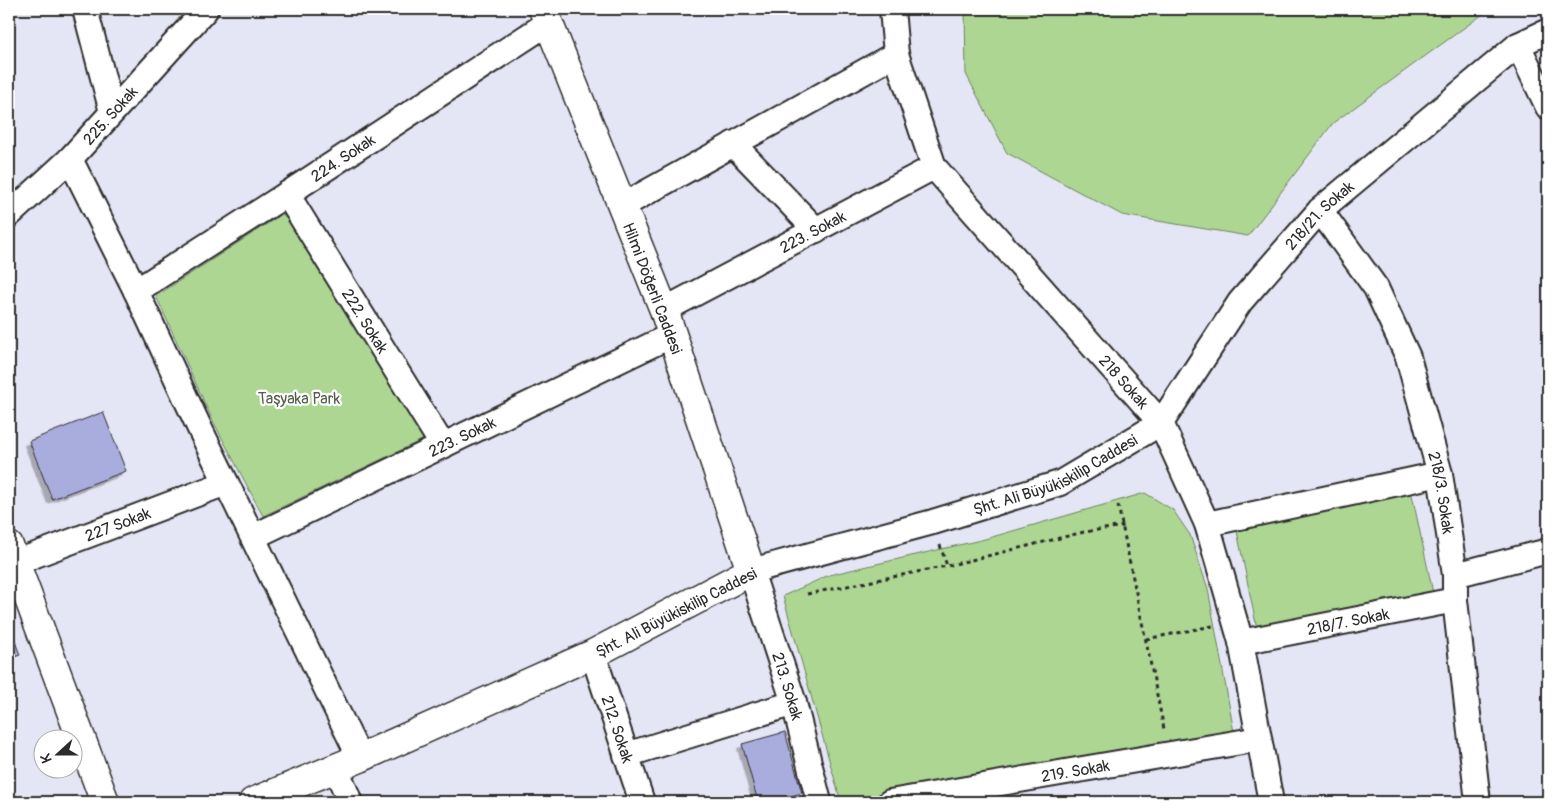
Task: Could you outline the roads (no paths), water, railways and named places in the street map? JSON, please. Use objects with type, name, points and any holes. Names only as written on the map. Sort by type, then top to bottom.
[{"type":"street","points":[[85,9],[112,112]]},
{"type":"street","name":"225. Sokak","points":[[9,215],[70,159],[206,9]]},
{"type":"street","name":"218 Sokak","points":[[892,9],[896,54],[934,167],[1161,423],[1207,524],[1238,632],[1271,802]]},
{"type":"street","name":"224. Sokak","points":[[136,291],[287,194],[545,16]]},
{"type":"street","name":"Hilmi Döğerli Caddesi","points":[[545,16],[668,323],[751,571]]},
{"type":"street","name":"218/21. Sokak","points":[[1161,423],[1240,302],[1320,210],[1518,44],[1548,31]]},
{"type":"street","points":[[1518,44],[1548,107]]},
{"type":"street","points":[[622,206],[896,54]]},
{"type":"street","points":[[732,144],[816,230]]},
{"type":"street","points":[[70,159],[136,291],[253,537],[348,763],[350,802]]},
{"type":"street","name":"223. Sokak","points":[[253,537],[443,446],[668,323],[816,230],[934,167]]},
{"type":"street","name":"222. Sokak","points":[[287,194],[443,446]]},
{"type":"street","name":"218/3. Sokak","points":[[1320,210],[1376,288],[1408,357],[1440,474],[1455,575],[1455,600],[1478,802]]},
{"type":"street","name":"Şht. Ali Büyükiskilip Caddesi","points":[[253,802],[348,763],[593,654],[751,571],[934,522],[1060,483],[1161,423]]},
{"type":"street","points":[[1207,524],[1440,474]]},
{"type":"street","name":"227 Sokak","points":[[11,558],[226,483]]},
{"type":"street","points":[[1455,575],[1548,551]]},
{"type":"street","points":[[11,558],[105,802]]},
{"type":"street","name":"213. Sokak","points":[[751,571],[794,703],[819,802]]},
{"type":"street","name":"218/7. Sokak","points":[[1238,632],[1455,600]]},
{"type":"street","name":"212. Sokak","points":[[593,654],[642,802]]},
{"type":"street","points":[[626,755],[794,703]]},
{"type":"street","name":"219. Sokak","points":[[890,802],[1001,793],[1259,739]]},
{"type":"park label","name":"Taşyaka Park","points":[[299,398]]}]
